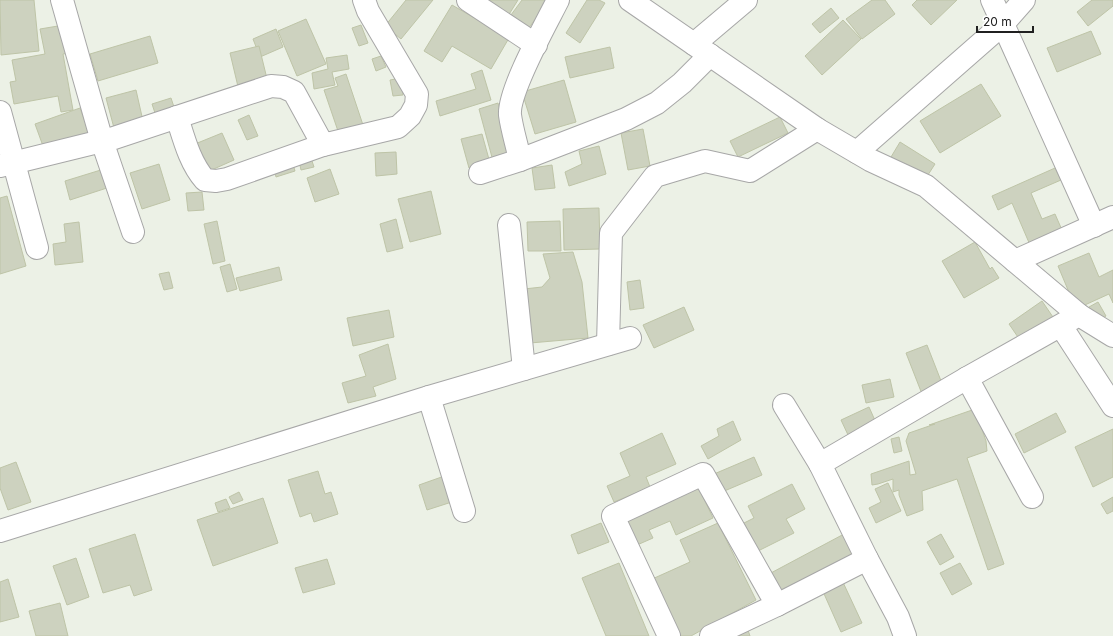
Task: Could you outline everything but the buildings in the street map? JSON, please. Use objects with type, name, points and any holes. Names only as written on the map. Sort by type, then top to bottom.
[{"type":"street","points":[[62,0],[102,141],[133,232]]},
{"type":"street","points":[[177,117],[192,161],[199,173],[205,180],[216,181],[227,179],[323,145],[398,127],[410,116],[416,105],[417,94],[368,11],[364,0]]},
{"type":"street","points":[[468,0],[536,45]]},
{"type":"street","points":[[520,160],[510,114],[514,94],[523,71],[558,0]]},
{"type":"street","points":[[630,0],[817,129],[857,152],[926,186],[1079,315],[1113,336]]},
{"type":"street","points":[[480,173],[520,160],[626,119],[658,103],[682,84],[702,49],[746,0]]},
{"type":"street","points":[[992,0],[1103,221],[1015,261]]},
{"type":"street","points":[[857,152],[1003,24],[1024,0]]},
{"type":"street","points":[[7,164],[102,141],[271,86],[283,87],[294,92],[323,145]]},
{"type":"street","points":[[0,112],[7,164],[36,248]]},
{"type":"street","points":[[608,344],[611,232],[655,176],[705,161],[750,171],[817,129]]},
{"type":"street","points":[[509,225],[524,369]]},
{"type":"street","points":[[820,464],[967,378],[1079,315]]},
{"type":"street","points":[[1061,326],[1113,406]]},
{"type":"street","points":[[0,531],[429,397],[630,338]]},
{"type":"street","points":[[967,378],[1032,497]]},
{"type":"street","points":[[429,397],[464,511]]},
{"type":"street","points":[[784,406],[820,464],[867,559],[898,617],[905,636]]},
{"type":"street","points":[[669,636],[613,516],[703,474],[776,605]]},
{"type":"street","points":[[711,636],[867,559]]}]
